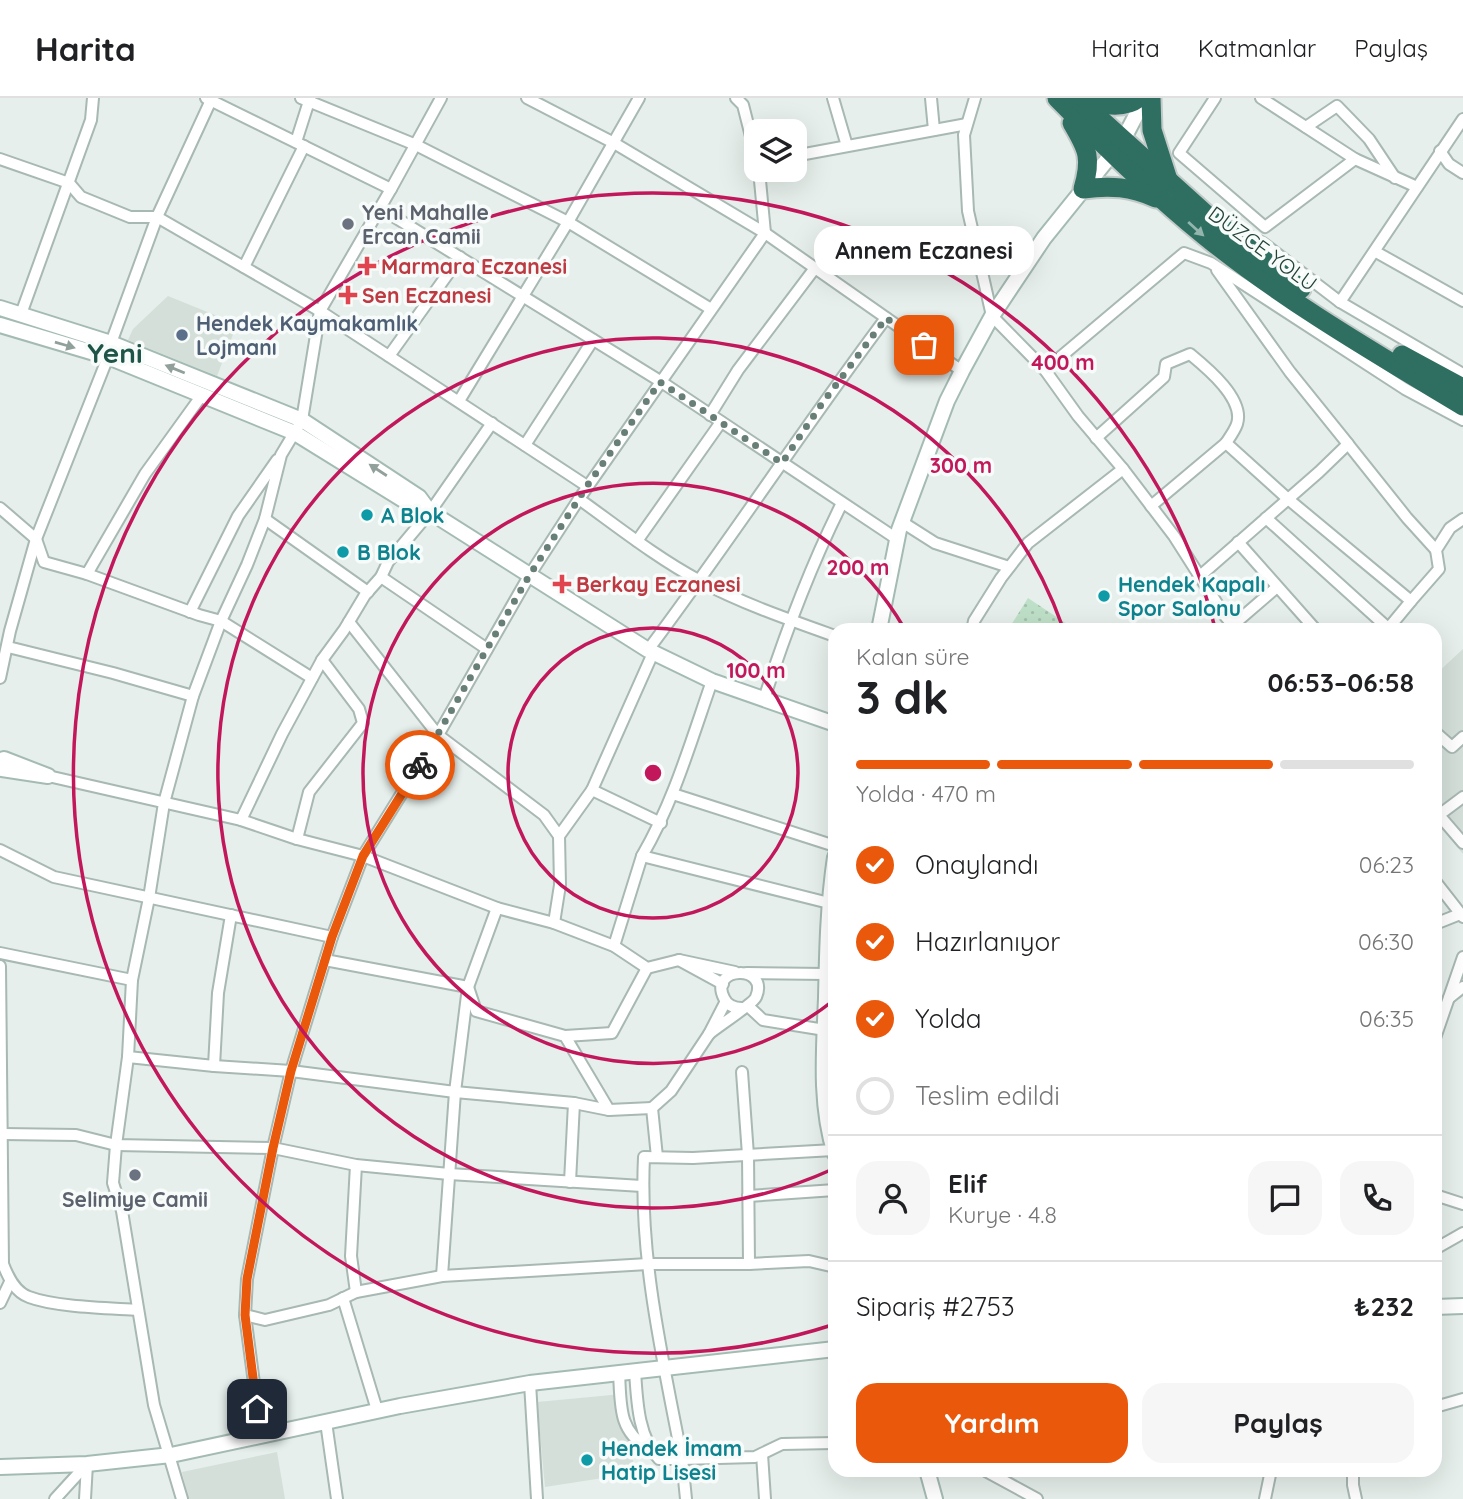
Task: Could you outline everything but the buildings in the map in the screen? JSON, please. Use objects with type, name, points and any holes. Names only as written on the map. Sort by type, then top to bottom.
[{"type":"highway","points":[[1083,98],[1117,106],[1133,103],[1139,98]]},
{"type":"highway","points":[[1148,98],[1152,130],[1168,181]]},
{"type":"highway","points":[[1064,99],[1088,154],[1089,166],[1083,189],[1126,187],[1167,202]]},
{"type":"highway","name":"DÜZCE YOLU","points":[[1064,99],[1118,146],[1167,202],[1205,236],[1264,280],[1368,349],[1463,405]]},
{"type":"highway","points":[[1118,146],[1168,181],[1281,275],[1371,336],[1463,388]]},
{"type":"main road","points":[[880,623],[902,522],[947,401],[992,316],[1044,238],[1118,146],[1148,98]]},
{"type":"main road","points":[[0,308],[21,314],[298,427],[419,497],[430,512],[651,651],[712,681],[828,722]]},
{"type":"main road","points":[[0,325],[109,350],[202,395],[298,427]]},
{"type":"main road","points":[[2,763],[48,776]]},
{"type":"main road","points":[[828,969],[828,1038]]},
{"type":"main road","points":[[1442,1307],[1463,1306]]},
{"type":"main road","points":[[0,1467],[87,1464],[171,1455],[377,1410],[530,1383],[828,1350]]},
{"type":"main road","points":[[930,1477],[935,1499]]},
{"type":"street","points":[[190,612],[238,516],[298,427],[320,311],[441,98]]},
{"type":"street","points":[[527,98],[540,101],[765,233],[962,372]]},
{"type":"street","points":[[459,401],[568,222],[639,98]]},
{"type":"street","points":[[833,98],[848,146]]},
{"type":"street","points":[[931,98],[934,131]]},
{"type":"street","points":[[975,98],[964,135],[968,211],[992,316],[1045,370],[1123,469],[1232,623]]},
{"type":"street","points":[[1215,98],[1179,153],[1265,227],[1355,159]]},
{"type":"street","points":[[1261,98],[1355,159],[1417,187]]},
{"type":"street","points":[[21,314],[91,120],[90,99]]},
{"type":"street","points":[[0,678],[36,539],[157,217],[210,99],[391,189]]},
{"type":"street","points":[[244,267],[300,144],[307,99],[416,145],[568,222],[711,309]]},
{"type":"street","points":[[740,100],[745,119]]},
{"type":"street","points":[[1306,127],[1336,106],[1369,139],[1395,177]]},
{"type":"street","points":[[807,154],[967,124]]},
{"type":"street","points":[[1340,302],[1376,252],[1440,151],[1462,124]]},
{"type":"street","points":[[1440,151],[1449,163],[1463,173]]},
{"type":"street","points":[[0,159],[69,183],[81,197],[130,218],[157,217],[320,311],[587,486]]},
{"type":"street","points":[[261,1436],[245,1315],[247,1279],[291,1071],[332,937],[363,856],[438,735],[529,576],[587,486],[765,233],[760,182]]},
{"type":"street","points":[[380,208],[660,382],[897,539]]},
{"type":"street","points":[[1208,216],[1263,243],[1340,302],[1463,374]]},
{"type":"street","points":[[1376,252],[1463,301]]},
{"type":"street","points":[[1045,370],[1184,253],[1211,262],[1405,389],[1463,420]]},
{"type":"street","points":[[388,356],[460,257]]},
{"type":"street","points":[[1211,262],[1290,372],[1407,518],[1436,550],[1439,569],[1393,623]]},
{"type":"street","points":[[710,415],[738,370],[815,268]]},
{"type":"street","points":[[559,836],[592,790],[651,651],[821,405],[886,318]]},
{"type":"street","points":[[525,445],[593,340]]},
{"type":"street","points":[[1096,438],[1164,377],[1166,365],[1190,354],[1232,396],[1239,411],[1237,424],[1226,443],[1151,506]]},
{"type":"street","points":[[87,574],[145,474],[202,395]]},
{"type":"street","points":[[637,541],[720,422]]},
{"type":"street","points":[[241,820],[282,734],[322,660],[381,577],[388,562],[430,512],[492,423]]},
{"type":"street","points":[[1226,443],[1410,601]]},
{"type":"street","points":[[1200,576],[1348,444]]},
{"type":"street","points":[[182,1499],[171,1455],[153,1405],[122,1211],[113,1184],[116,1145],[128,1057],[132,980],[149,898],[164,803],[193,696],[221,621],[265,519],[281,455]]},
{"type":"street","points":[[974,623],[1009,567],[1028,543],[1123,469]]},
{"type":"street","points":[[579,499],[637,541],[700,581],[789,620],[828,634]]},
{"type":"street","points":[[764,699],[789,620],[842,502]]},
{"type":"street","points":[[0,508],[36,539],[44,562],[87,574],[221,621],[312,678]]},
{"type":"street","points":[[1266,518],[1381,623]]},
{"type":"street","points":[[265,519],[368,592]]},
{"type":"street","points":[[1436,550],[1450,528],[1463,519]]},
{"type":"street","points":[[902,522],[935,543],[1009,567]]},
{"type":"street","points":[[1238,542],[1310,623]]},
{"type":"street","points":[[381,577],[487,649]]},
{"type":"street","points":[[1240,623],[1277,587]]},
{"type":"street","points":[[349,622],[438,735],[544,816],[559,836],[560,885],[554,923]]},
{"type":"street","points":[[8,647],[193,696]]},
{"type":"street","points":[[296,839],[309,792],[363,723],[359,709],[322,660]]},
{"type":"street","points":[[614,946],[642,856],[661,823],[673,794],[712,681]]},
{"type":"street","points":[[1442,739],[1451,747],[1463,737]]},
{"type":"street","points":[[48,776],[241,820],[296,839],[363,856],[497,908],[554,923],[614,946],[647,968],[679,961],[741,973],[827,974]]},
{"type":"street","points":[[592,790],[661,823]]},
{"type":"street","points":[[673,794],[828,844]]},
{"type":"street","points":[[1442,813],[1463,797]]},
{"type":"street","points":[[1442,818],[1463,843]]},
{"type":"street","points":[[0,850],[54,877],[332,937]]},
{"type":"street","points":[[642,856],[828,903]]},
{"type":"street","points":[[1442,890],[1462,916],[1442,922]]},
{"type":"street","points":[[442,1276],[455,1092],[468,987],[497,908]]},
{"type":"street","points":[[214,1066],[218,993],[232,915]]},
{"type":"street","points":[[0,953],[132,980]]},
{"type":"street","points":[[1442,1018],[1463,957]]},
{"type":"street","points":[[325,960],[468,987]]},
{"type":"street","points":[[679,961],[723,984]]},
{"type":"street","points":[[0,966],[3,1264],[6,1276],[0,1303]]},
{"type":"street","points":[[468,987],[477,1011],[565,1036],[611,1033],[647,968]]},
{"type":"street","points":[[741,973],[725,979],[722,990],[726,1001],[736,1008],[745,1007],[763,1020],[828,1038]]},
{"type":"street","points":[[709,1034],[753,1003],[758,992],[755,981],[741,973]]},
{"type":"street","points":[[1449,999],[1463,987]]},
{"type":"street","points":[[128,1057],[291,1071],[455,1092],[574,1103],[609,1110],[652,1108],[671,1091],[709,1034],[726,1001]]},
{"type":"street","points":[[565,1036],[609,1110]]},
{"type":"street","points":[[742,1072],[748,1155],[748,1264]]},
{"type":"street","points":[[570,1182],[574,1103]]},
{"type":"street","points":[[652,1108],[657,1157]]},
{"type":"street","points":[[3,1135],[76,1135],[116,1145],[273,1148],[356,1165],[449,1174],[642,1186]]},
{"type":"street","points":[[686,1499],[682,1459],[648,1264],[642,1186],[644,1157],[692,1158],[828,1152]]},
{"type":"street","points":[[356,1165],[351,1256],[356,1292]]},
{"type":"street","points":[[748,1196],[828,1190]]},
{"type":"street","points":[[1442,1197],[1463,1204]]},
{"type":"street","points":[[1442,1245],[1463,1233]]},
{"type":"street","points":[[245,1315],[265,1320],[329,1306],[356,1292],[442,1276],[648,1264],[810,1261],[828,1266]]},
{"type":"street","points":[[6,1276],[27,1297],[138,1310]]},
{"type":"street","points":[[343,1298],[377,1410]]},
{"type":"street","points":[[635,1371],[648,1448]]},
{"type":"street","points":[[619,1373],[624,1424],[635,1440],[659,1459],[755,1457],[782,1444],[828,1443]]},
{"type":"street","points":[[530,1383],[537,1499]]},
{"type":"street","points":[[1442,1405],[1463,1399]]},
{"type":"street","points":[[326,1422],[337,1499]]},
{"type":"street","points":[[762,1454],[765,1499]]},
{"type":"street","points":[[55,1499],[87,1464]]},
{"type":"street","points":[[85,1499],[87,1464]]},
{"type":"street","points":[[997,1477],[1037,1499]]},
{"type":"street","points":[[1265,1499],[1270,1477]]},
{"type":"street","points":[[1353,1477],[1356,1499]]},
{"type":"shaded area","name":"Hendek Kaymakamlık Lojmanı","points":[[168,296],[237,324],[217,376],[128,340],[133,329]]},
{"type":"shaded area","points":[[1463,649],[1463,854],[1442,829],[1442,668]]},
{"type":"shaded area","points":[[622,1394],[635,1473],[545,1487],[537,1402]]},
{"type":"shaded area","points":[[277,1452],[285,1499],[188,1499],[182,1472]]},
{"type":"green space","points":[[1028,598],[1066,623],[1012,623]]},
{"type":"way so far","points":[[420,765],[529,576],[587,486],[660,382],[782,463],[821,405],[886,318],[924,345]]},
{"type":"place","name":"Yeni Mahalle Ercan Camii","points":[[348,224]]},
{"type":"place","name":"Marmara Eczanesi","points":[[367,266]]},
{"type":"place","name":"Sen Eczanesi","points":[[348,295]]},
{"type":"place","name":"Hendek Kaymakamlık Lojmanı","points":[[182,335]]},
{"type":"place","name":"Annem Eczanesi","points":[[924,345]]},
{"type":"place","name":"A Blok","points":[[367,515]]},
{"type":"place","name":"B Blok","points":[[343,552]]},
{"type":"place","name":"Berkay Eczanesi","points":[[562,584]]},
{"type":"place","name":"Hendek Kapalı Spor Salonu","points":[[1104,596]]},
{"type":"place","name":"Selimiye Camii","points":[[135,1175]]},
{"type":"place","name":"Hendek İmam Hatip Lisesi","points":[[587,1460]]},
{"type":"district","name":"Yeni","points":[[115,352]]},
{"type":"route","points":[[257,1409],[245,1315],[247,1279],[291,1071],[332,937],[363,856],[420,765]]}]
